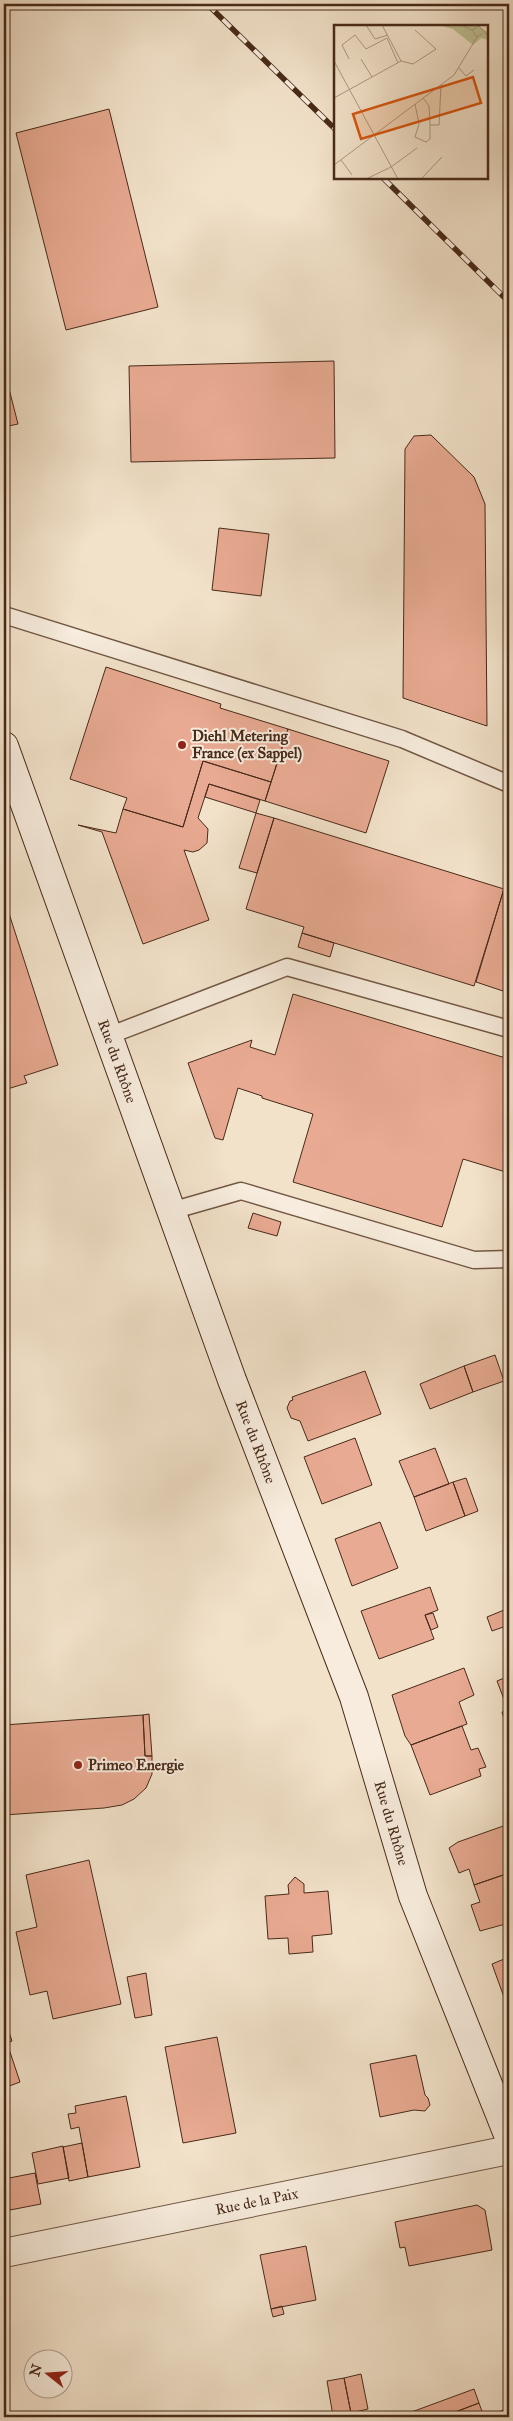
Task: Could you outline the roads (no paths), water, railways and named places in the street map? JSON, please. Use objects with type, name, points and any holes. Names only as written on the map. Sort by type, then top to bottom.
[{"type":"street","name":"Rue du Rhône","points":[[4,746],[232,1380],[354,1697],[413,1896],[509,2137]]},
{"type":"street","name":"Rue de la Paix","points":[[4,2253],[509,2150]]},
{"type":"lane","points":[[4,615],[402,739],[509,784]]},
{"type":"lane","points":[[108,1036],[287,967],[509,1029]]},
{"type":"lane","points":[[171,1211],[241,1191],[474,1260],[509,1260]]},
{"type":"railway","points":[[207,4],[334,128]]},
{"type":"railway","points":[[384,179],[509,302]]},
{"type":"place","name":"Diehl Metering France (ex Sappel)","points":[[182,745]]},
{"type":"place","name":"Primeo Energie","points":[[78,1765]]}]
